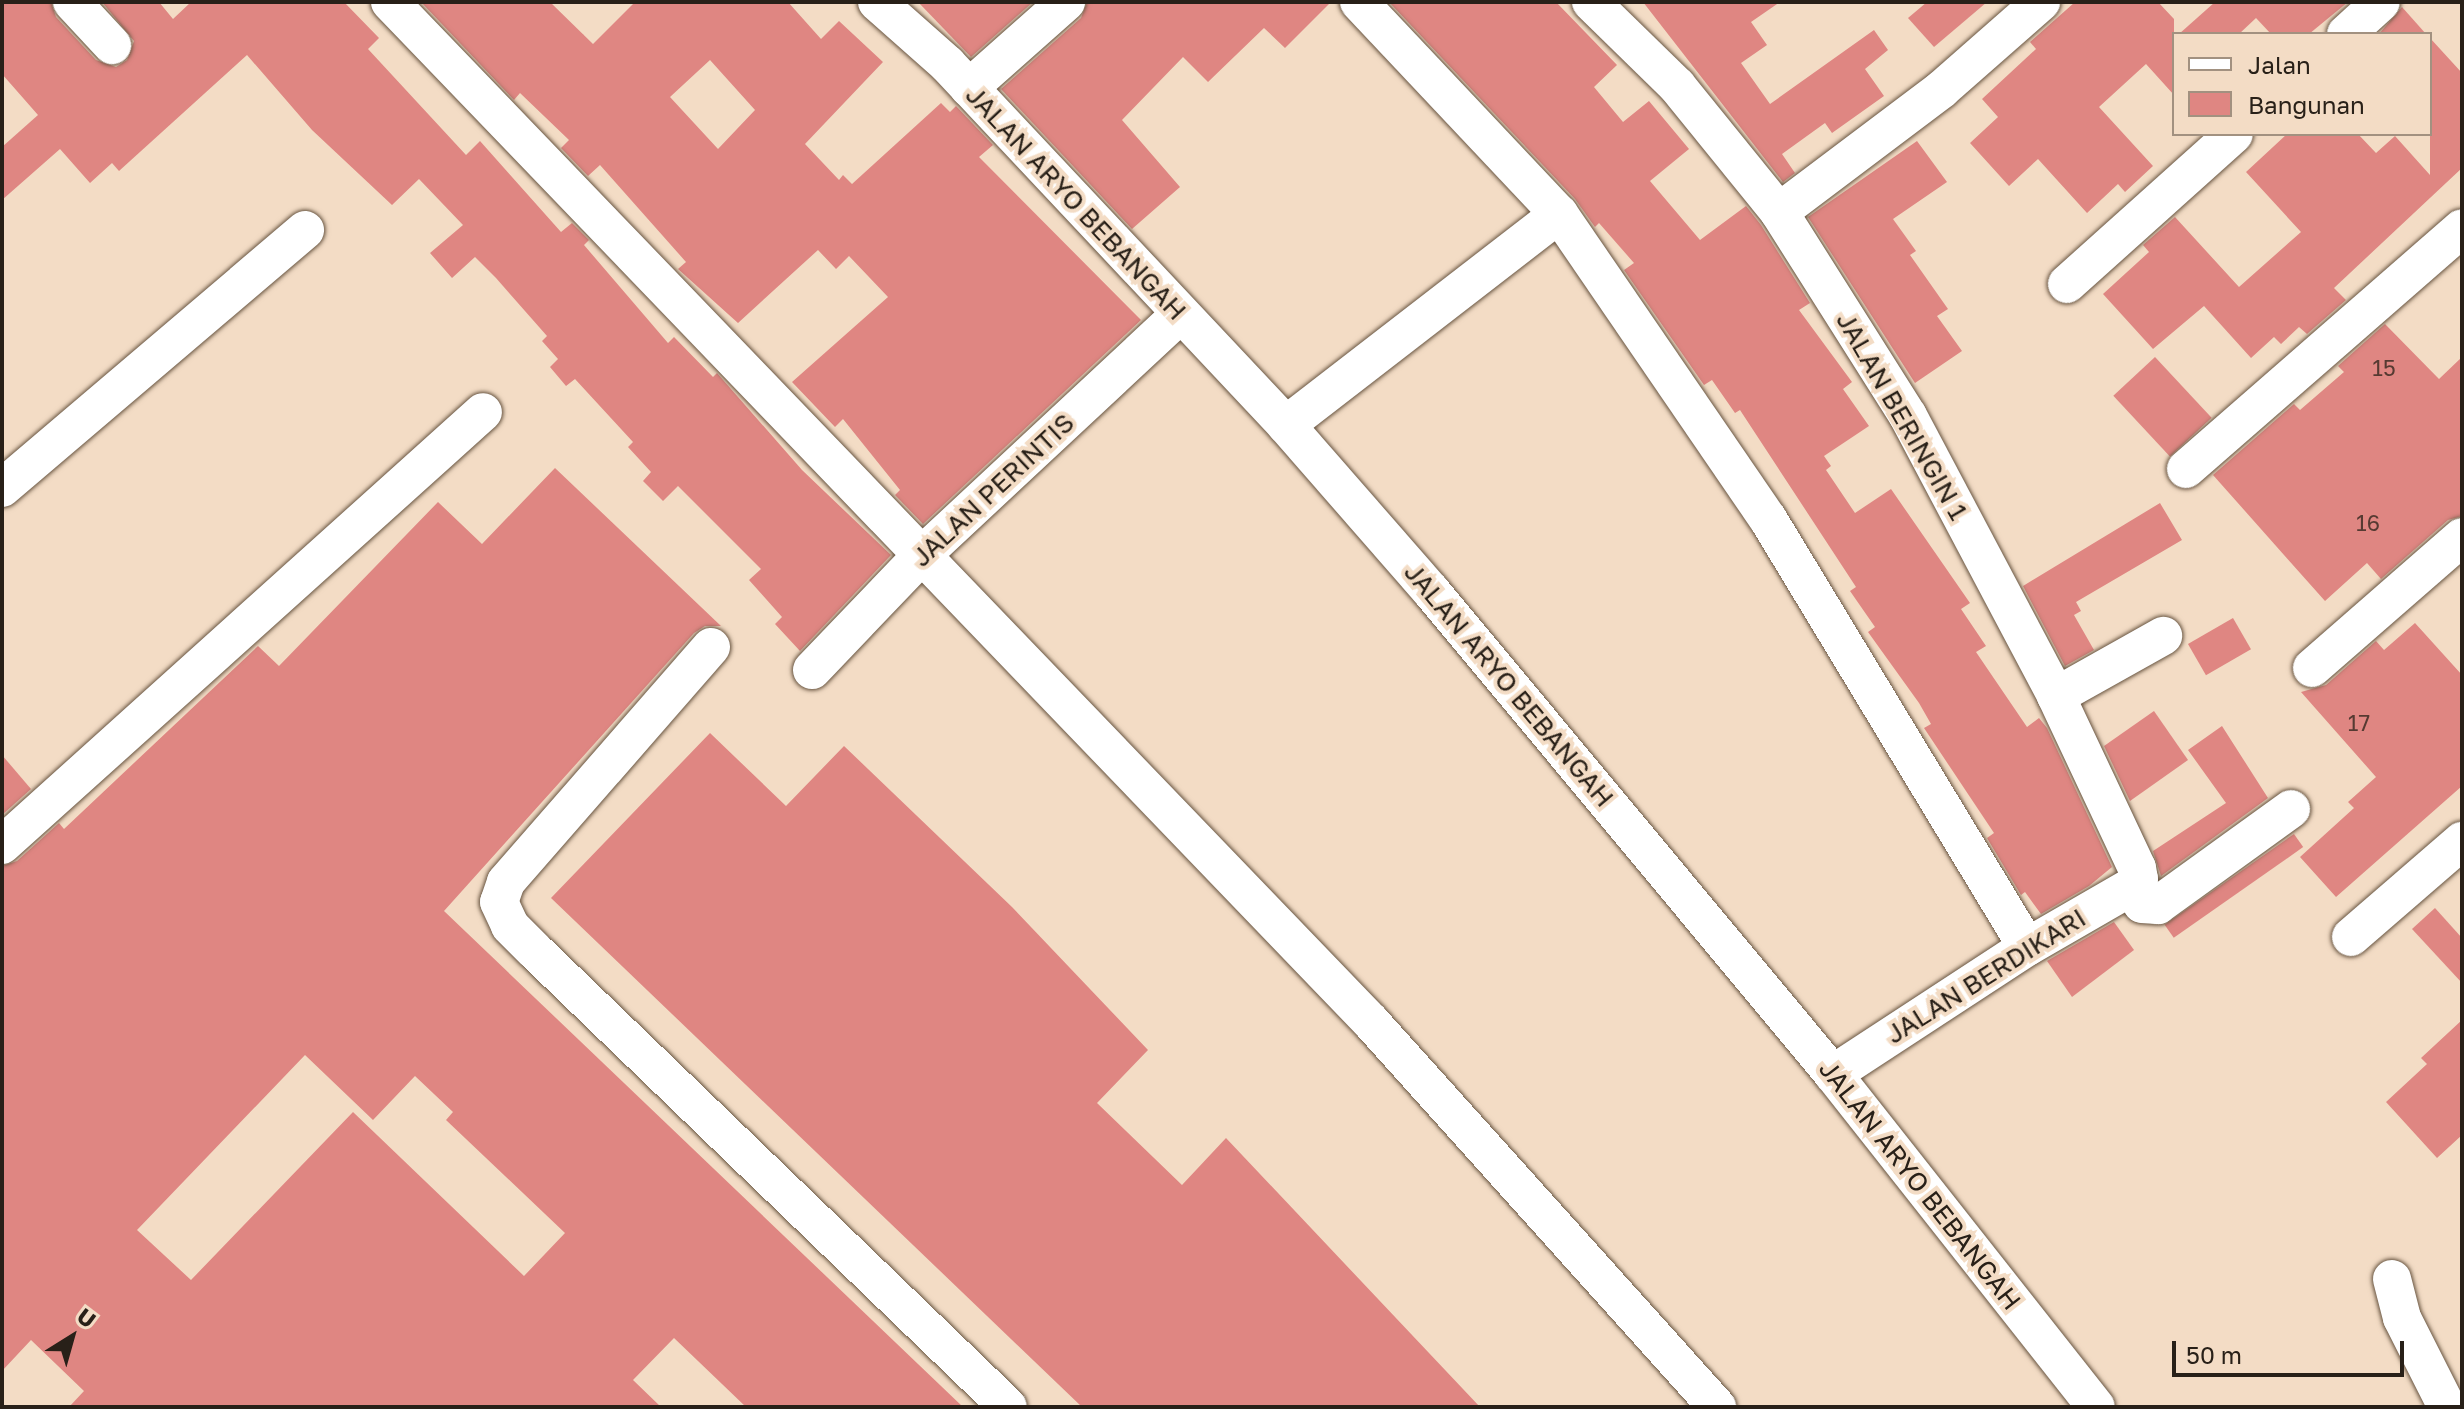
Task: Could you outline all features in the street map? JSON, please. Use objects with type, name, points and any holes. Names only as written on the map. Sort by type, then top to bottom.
[{"type":"street","points":[[72,2],[112,45]]},
{"type":"street","points":[[390,2],[1371,1022],[1717,1407]]},
{"type":"street","name":"JALAN ARYO BEBANGAH","points":[[877,2],[969,88],[1179,315],[1286,425],[1431,591],[1833,1074],[2096,1407]]},
{"type":"street","points":[[969,88],[1066,2]]},
{"type":"street","points":[[1359,2],[1559,214],[1768,519],[2027,947]]},
{"type":"street","name":"JALAN BERINGIN 1","points":[[1591,2],[1677,86],[1779,212],[1908,416],[2056,696],[2135,883]]},
{"type":"street","points":[[1779,212],[1942,89],[2041,2]]},
{"type":"street","points":[[2348,32],[2381,2]]},
{"type":"street","points":[[2067,284],[2232,136]]},
{"type":"street","points":[[1286,425],[1559,214]]},
{"type":"street","points":[[2186,469],[2462,228]]},
{"type":"street","points":[[2,488],[305,230]]},
{"type":"street","name":"JALAN PERINTIS","points":[[812,670],[921,556],[1179,315]]},
{"type":"street","points":[[2,845],[483,412]]},
{"type":"street","points":[[2312,668],[2462,537]]},
{"type":"street","points":[[2056,696],[2163,636]]},
{"type":"street","points":[[711,647],[506,882],[499,902],[510,926],[534,950],[1008,1407]]},
{"type":"street","points":[[2135,883],[2142,904],[2158,905],[2291,809]]},
{"type":"street","points":[[2351,937],[2462,841]]},
{"type":"street","name":"JALAN BERDIKARI","points":[[1833,1074],[2027,947],[2135,883]]},
{"type":"street","points":[[2392,1279],[2402,1318],[2447,1407]]},
{"type":"building","points":[[2,2],[51,2],[56,17],[96,60],[116,67],[127,60],[134,41],[102,2],[159,2],[173,19],[191,2],[344,2],[379,38],[368,49],[466,155],[480,141],[561,232],[572,223],[589,240],[584,245],[668,343],[674,337],[713,377],[717,373],[802,470],[891,555],[800,651],[775,624],[782,617],[749,580],[761,569],[678,486],[663,501],[643,481],[651,472],[628,447],[633,442],[575,379],[566,386],[550,367],[558,359],[542,341],[547,336],[496,278],[475,257],[452,278],[430,253],[463,225],[419,179],[392,205],[312,130],[247,55],[119,171],[112,163],[90,183],[60,149],[2,200],[2,147],[38,115],[2,74]]},
{"type":"building","points":[[421,2],[550,2],[593,44],[635,2],[788,2],[821,39],[839,21],[883,62],[805,144],[839,180],[843,175],[852,184],[941,103],[950,112],[956,106],[993,145],[979,157],[1141,320],[923,524],[895,495],[900,490],[843,419],[835,427],[792,382],[888,297],[849,256],[836,269],[818,250],[738,323],[678,269],[686,262],[600,165],[588,176],[561,148],[569,140],[520,93],[514,100]],"holes":[[[710,60],[755,110],[718,149],[670,97]]]},
{"type":"building","points":[[918,2],[1033,2],[971,57]]},
{"type":"building","points":[[1087,2],[1331,2],[1285,48],[1264,28],[1208,82],[1183,57],[1122,120],[1180,187],[1132,229],[1001,89],[1081,18]]},
{"type":"building","points":[[1389,2],[1556,2],[1617,65],[1594,87],[1623,122],[1649,101],[1689,149],[1650,181],[1700,240],[1746,206],[1810,303],[1799,310],[1852,382],[1843,389],[1869,426],[1824,456],[1831,466],[1826,470],[1855,513],[1891,489],[1970,603],[1961,609],[1986,646],[1976,652],[2027,727],[2039,718],[2047,728],[2112,867],[2089,886],[2041,914],[2025,892],[2021,895],[1987,838],[1994,833],[1924,728],[1931,724],[1919,703],[1868,632],[1875,627],[1850,591],[1856,587],[1740,410],[1735,413],[1712,380],[1704,385],[1624,270],[1634,263],[1599,223],[1595,227],[1575,199]]},
{"type":"building","points":[[1643,2],[1780,2],[1751,22],[1767,45],[1741,63],[1770,104],[1874,30],[1888,50],[1865,69],[1884,96],[1832,133],[1825,123],[1782,154],[1795,173],[1783,182]]},
{"type":"building","points":[[1927,2],[1987,2],[1934,47],[1908,18]]},
{"type":"building","points":[[2075,2],[2158,2],[2174,19],[2172,93],[2146,64],[2099,107],[2153,166],[2125,192],[2118,184],[2087,213],[2038,159],[2009,186],[1970,143],[1998,117],[1982,99],[2036,49],[2030,42]]},
{"type":"building","points":[[2215,2],[2348,2],[2311,32],[2269,32],[2256,18],[2241,32],[2181,32]]},
{"type":"building","points":[[2402,7],[2424,32],[2381,32]]},
{"type":"building","points":[[2432,40],[2462,73],[2462,168],[2334,288],[2346,300],[2307,334],[2299,327],[2281,344],[2274,337],[2251,358],[2204,306],[2153,349],[2103,294],[2149,252],[2143,245],[2175,217],[2239,287],[2301,232],[2246,172],[2285,136],[2360,136],[2376,153],[2395,136],[2430,175]]},
{"type":"building","points":[[1917,141],[1947,182],[1893,219],[1916,251],[1910,255],[1948,309],[1937,316],[1962,351],[1915,383],[1808,217]]},
{"type":"building","points":[[2385,324],[2439,379],[2462,357],[2462,516],[2448,520],[2381,579],[2367,563],[2325,601],[2213,475],[2294,404],[2300,410],[2344,372],[2338,366]]},
{"type":"building","points":[[2155,357],[2212,418],[2170,457],[2113,396]]},
{"type":"building","points":[[555,468],[721,626],[705,626],[694,633],[444,911],[963,1407],[746,1407],[674,1338],[633,1380],[661,1407],[69,1407],[84,1391],[31,1340],[2,1371],[2,866],[17,861],[59,823],[64,829],[258,646],[279,666],[438,502],[482,544]],"holes":[[[305,1055],[373,1120],[415,1076],[453,1112],[446,1120],[565,1233],[524,1276],[353,1112],[191,1280],[137,1230]]]},
{"type":"building","points":[[2160,503],[2182,540],[2076,602],[2081,611],[2074,615],[2094,650],[2065,666],[2023,586]]},
{"type":"building","points":[[2233,618],[2251,649],[2206,675],[2188,644]]},
{"type":"building","points":[[2415,623],[2462,675],[2462,786],[2336,897],[2300,857],[2354,808],[2348,802],[2376,777],[2301,692],[2326,685],[2376,641],[2384,650]]},
{"type":"building","points":[[2154,711],[2188,760],[2130,801],[2104,746]]},
{"type":"building","points":[[2222,726],[2268,798],[2161,876],[2153,851],[2226,803],[2188,750]]},
{"type":"building","points":[[710,733],[786,806],[844,746],[1012,907],[1148,1050],[1097,1103],[1182,1185],[1226,1138],[1480,1407],[1082,1407],[551,898]]},
{"type":"building","points":[[2,755],[31,789],[2,815]]},
{"type":"building","points":[[2294,834],[2303,847],[2174,938],[2165,925]]},
{"type":"building","points":[[2435,908],[2462,938],[2462,983],[2412,929]]},
{"type":"building","points":[[2114,922],[2134,950],[2072,997],[2047,961]]},
{"type":"building","points":[[2462,1020],[2462,1135],[2437,1158],[2386,1102],[2427,1064],[2421,1058]]}]
